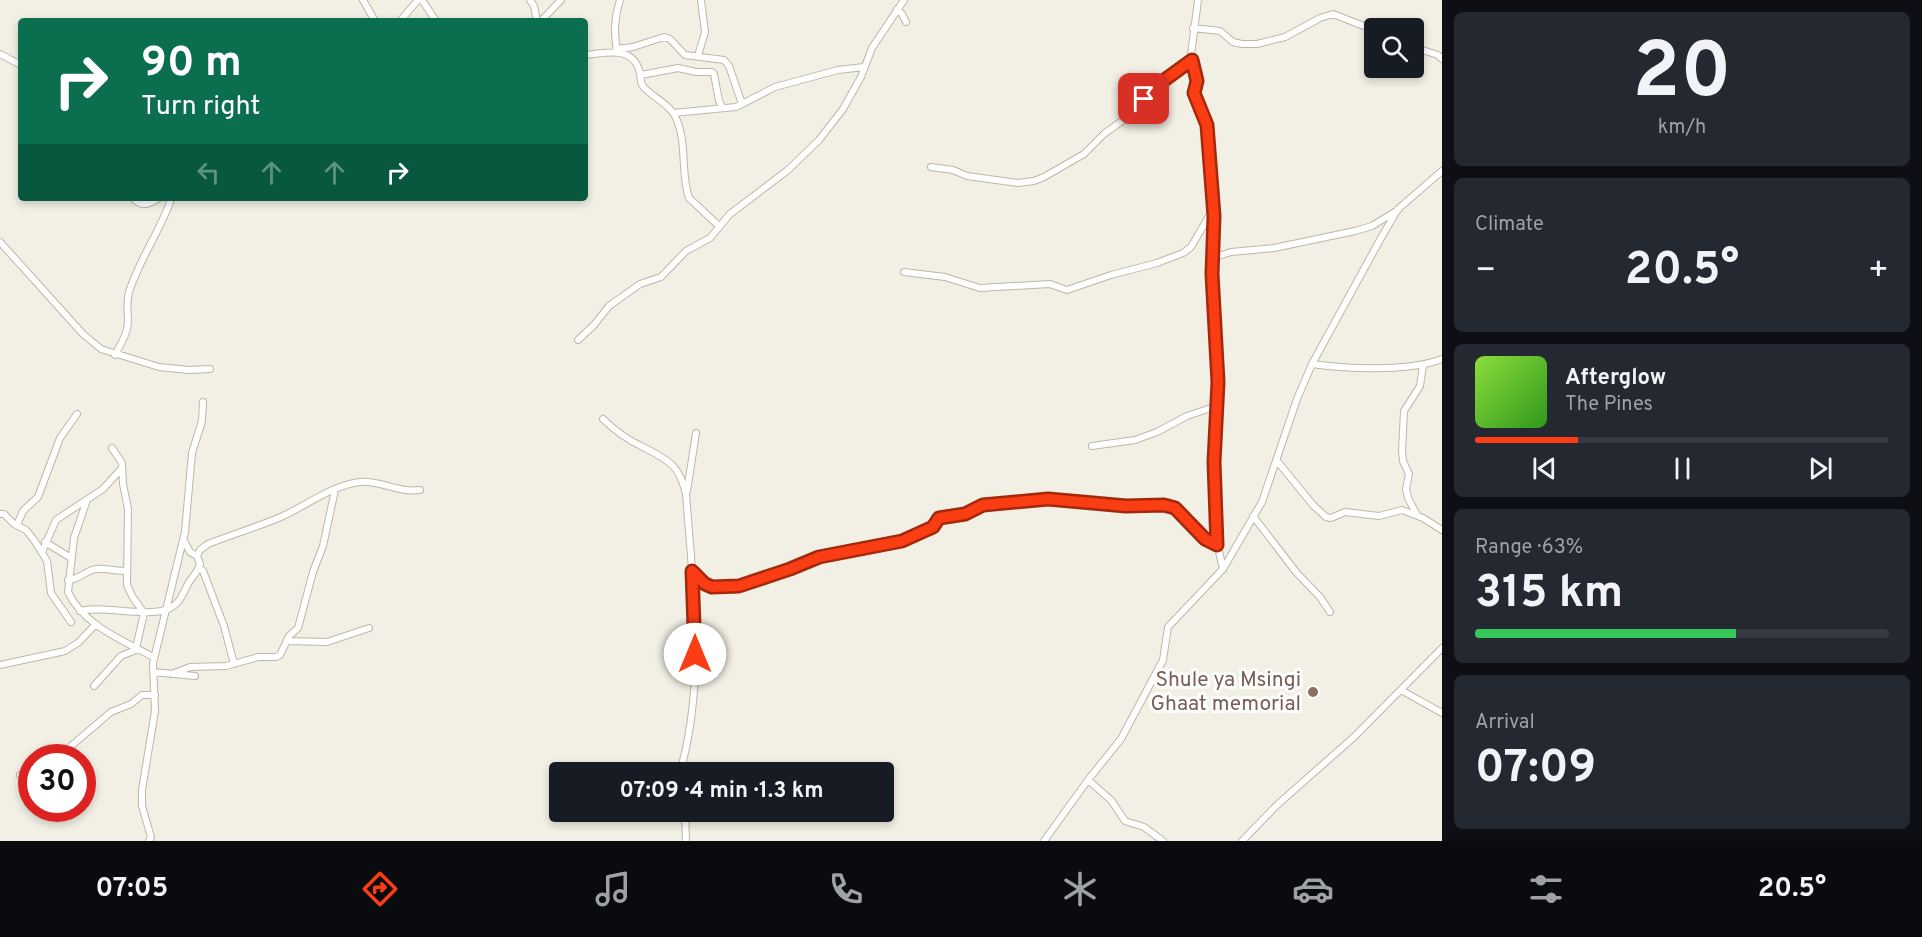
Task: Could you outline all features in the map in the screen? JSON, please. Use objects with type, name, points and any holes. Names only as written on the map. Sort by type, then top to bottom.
[{"type":"street","points":[[363,0],[373,18]]},
{"type":"street","points":[[403,18],[420,0],[434,18]]},
{"type":"street","points":[[530,0],[538,18]]},
{"type":"street","points":[[542,18],[561,0]]},
{"type":"street","points":[[617,51],[614,28],[620,0]]},
{"type":"street","points":[[698,56],[705,32],[701,0]]},
{"type":"street","points":[[578,340],[609,306],[640,284],[661,277],[686,251],[714,235],[730,214],[788,170],[819,140],[843,109],[872,48],[904,0]]},
{"type":"street","points":[[1198,0],[1193,28],[1192,60],[1197,81],[1194,93],[1207,125],[1214,209],[1212,258],[1218,382],[1214,462],[1217,545],[1223,569]]},
{"type":"street","points":[[897,9],[906,22]]},
{"type":"street","points":[[1193,28],[1220,31],[1233,42],[1257,44],[1285,37],[1320,18],[1333,14],[1364,26]]},
{"type":"street","points":[[588,55],[617,51],[664,37],[670,39],[684,54],[720,59],[727,63],[742,104]]},
{"type":"street","points":[[617,51],[632,58],[637,64],[643,86],[673,113],[681,136],[689,198],[719,226]]},
{"type":"street","points":[[1424,51],[1438,55],[1442,59]]},
{"type":"street","points":[[0,54],[18,63]]},
{"type":"street","points":[[931,167],[953,170],[967,177],[1018,183],[1044,177],[1084,154],[1104,134],[1130,115],[1163,81],[1192,60]]},
{"type":"street","points":[[673,113],[736,107],[775,87],[838,70],[864,67]]},
{"type":"street","points":[[641,75],[678,68],[696,72],[712,72],[723,108]]},
{"type":"street","points":[[1212,258],[1231,252],[1274,248],[1372,226],[1398,209],[1442,171]]},
{"type":"street","points":[[136,201],[144,205],[153,201]]},
{"type":"street","points":[[115,355],[128,328],[126,310],[129,292],[170,201]]},
{"type":"street","points":[[904,272],[945,277],[980,288],[1050,284],[1067,290],[1158,263],[1183,253],[1191,247],[1214,209]]},
{"type":"street","points":[[1044,841],[1121,739],[1163,660],[1168,627],[1223,569],[1262,502],[1297,399],[1312,364],[1398,209]]},
{"type":"street","points":[[0,242],[83,334],[101,350],[173,369],[210,369]]},
{"type":"street","points":[[1312,364],[1377,367],[1423,365],[1442,359]]},
{"type":"street","points":[[1417,516],[1407,498],[1408,474],[1402,458],[1404,411],[1420,386],[1423,365]]},
{"type":"street","points":[[149,841],[151,837],[142,806],[142,790],[154,711],[153,657],[184,541],[192,453],[202,421],[203,402]]},
{"type":"street","points":[[1092,446],[1135,440],[1157,432],[1180,419],[1217,406]]},
{"type":"street","points":[[17,525],[23,511],[38,497],[60,438],[77,414]]},
{"type":"street","points":[[603,420],[616,432],[668,460],[680,476],[686,494]]},
{"type":"street","points":[[683,762],[687,748],[695,687],[696,632],[686,494],[696,433]]},
{"type":"street","points":[[112,448],[122,460],[128,509],[129,591],[144,613],[137,648]]},
{"type":"street","points":[[1277,461],[1313,505],[1326,517],[1355,511],[1379,516],[1402,510],[1442,530]]},
{"type":"street","points":[[42,552],[56,520],[104,489],[122,467]]},
{"type":"street","points":[[234,664],[224,626],[200,568],[197,556],[200,550],[208,544],[284,515],[335,490],[362,482],[406,491],[420,490]]},
{"type":"street","points":[[172,674],[190,667],[226,666],[258,657],[276,657],[282,653],[290,635],[298,628],[313,572],[323,546],[335,490]]},
{"type":"street","points":[[692,571],[705,584],[712,587],[739,586],[819,557],[902,541],[933,527],[939,518],[965,514],[983,505],[1048,499],[1126,506],[1164,505],[1175,508],[1205,539],[1217,545]]},
{"type":"street","points":[[87,500],[75,534],[68,592],[80,610],[96,624],[153,657]]},
{"type":"street","points":[[0,514],[4,514],[30,534],[42,552],[49,569],[51,593],[71,622]]},
{"type":"street","points":[[1253,516],[1330,612]]},
{"type":"street","points":[[184,541],[190,552],[197,556]]},
{"type":"street","points":[[45,542],[71,558]]},
{"type":"street","points":[[80,610],[105,608],[144,613],[167,609],[178,603],[200,568]]},
{"type":"street","points":[[68,580],[74,580],[87,571],[95,569],[111,569],[120,572],[127,570]]},
{"type":"street","points":[[0,665],[66,651],[79,642],[96,624]]},
{"type":"street","points":[[287,641],[327,642],[369,628]]},
{"type":"street","points":[[94,686],[121,656],[137,648]]},
{"type":"street","points":[[1242,841],[1277,805],[1354,737],[1442,648]]},
{"type":"street","points":[[153,672],[195,676]]},
{"type":"street","points":[[1401,690],[1442,713]]},
{"type":"street","points":[[73,744],[111,712],[131,704],[139,696],[155,695]]},
{"type":"street","points":[[1088,780],[1111,800],[1125,821],[1144,827],[1163,841]]},
{"type":"street","points":[[685,822],[686,841]]},
{"type":"place","name":"Shule ya Msingi Ghaat memorial","points":[[1313,692]]},
{"type":"route","points":[[695,654],[692,571],[705,584],[712,587],[746,585],[819,557],[902,541],[933,527],[939,518],[959,516],[983,505],[1048,499],[1106,505],[1147,507],[1164,505],[1175,508],[1205,539],[1217,545],[1214,497],[1218,382],[1212,274],[1214,216],[1207,125],[1194,93],[1197,81],[1192,60],[1163,81],[1144,99]]}]
